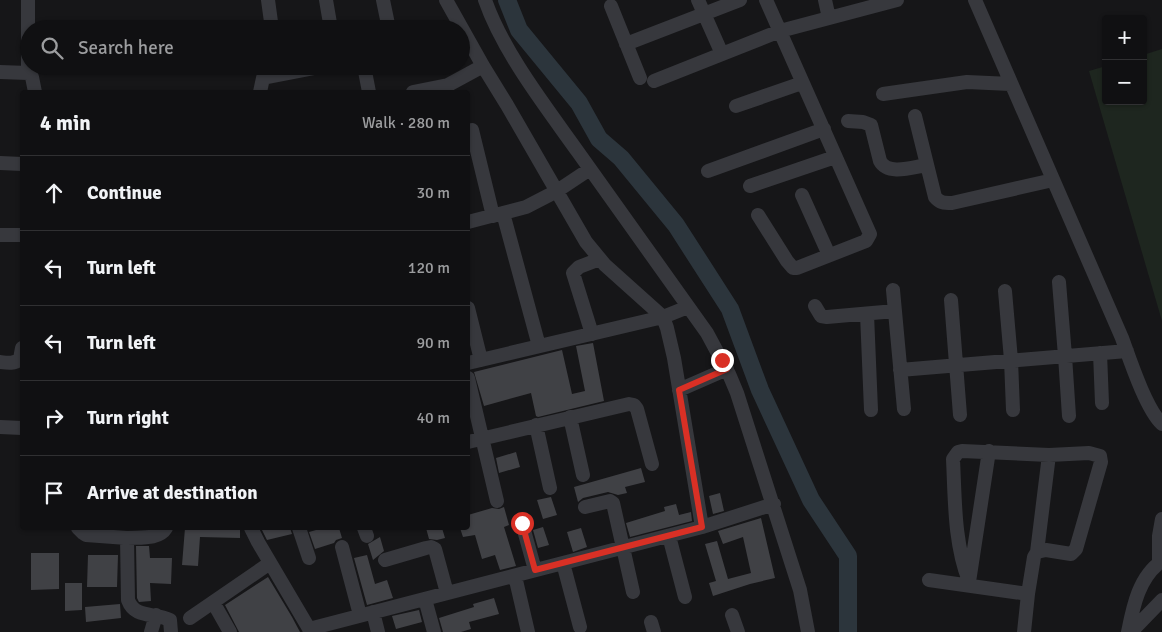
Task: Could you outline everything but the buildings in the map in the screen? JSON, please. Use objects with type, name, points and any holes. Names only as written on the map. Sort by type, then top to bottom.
[{"type":"street","points":[[28,0],[28,20]]},
{"type":"street","points":[[268,0],[271,20]]},
{"type":"street","points":[[326,0],[329,20]]},
{"type":"street","points":[[383,0],[387,20]]},
{"type":"street","points":[[446,0],[457,20]]},
{"type":"street","points":[[485,0],[492,20],[507,47],[555,120],[688,307],[716,348],[727,369],[737,393],[774,504],[805,607],[808,632]]},
{"type":"street","points":[[698,0],[722,54]]},
{"type":"street","points":[[626,44],[740,0]]},
{"type":"street","points":[[758,215],[793,268],[866,241],[870,234],[766,0]]},
{"type":"street","points":[[825,0],[830,18]]},
{"type":"street","points":[[654,81],[780,32],[898,0]]},
{"type":"street","points":[[974,0],[1152,409],[1162,424]]},
{"type":"street","points":[[611,6],[640,78]]},
{"type":"street","points":[[470,44],[586,242],[600,259],[662,317],[667,328],[679,390],[702,527]]},
{"type":"street","points":[[470,73],[482,66]]},
{"type":"street","points":[[0,72],[20,73]]},
{"type":"street","points":[[30,75],[35,90]]},
{"type":"street","points":[[260,90],[264,75]]},
{"type":"street","points":[[366,75],[369,90]]},
{"type":"street","points":[[438,90],[467,75]]},
{"type":"street","points":[[736,106],[802,82]]},
{"type":"street","points":[[883,94],[967,82],[1011,84]]},
{"type":"street","points":[[915,116],[934,197],[938,201],[952,203],[1053,180]]},
{"type":"street","points":[[848,121],[863,122],[871,125],[882,166],[896,169],[927,165]]},
{"type":"street","points":[[708,171],[824,129]]},
{"type":"street","points":[[472,130],[539,346]]},
{"type":"street","points":[[750,186],[835,157]]},
{"type":"street","points":[[0,163],[20,164]]},
{"type":"street","points":[[470,222],[526,207],[557,191],[590,169]]},
{"type":"street","points":[[802,195],[829,255]]},
{"type":"street","points":[[0,235],[20,235]]},
{"type":"street","points":[[592,334],[573,272],[579,267],[600,259]]},
{"type":"street","points":[[1059,282],[1069,416]]},
{"type":"street","points":[[893,290],[904,409]]},
{"type":"street","points":[[1005,291],[1013,410]]},
{"type":"street","points":[[951,300],[960,415]]},
{"type":"street","points":[[815,306],[821,316],[827,317],[895,311]]},
{"type":"street","points":[[470,326],[474,361],[662,317],[688,307]]},
{"type":"street","points":[[866,314],[871,410]]},
{"type":"street","points":[[900,370],[1127,351]]},
{"type":"street","points":[[1100,353],[1102,403]]},
{"type":"street","points":[[0,362],[11,363],[20,359]]},
{"type":"street","points":[[679,390],[727,369]]},
{"type":"street","points":[[470,386],[497,501]]},
{"type":"street","points":[[470,441],[570,416],[628,404],[634,405],[652,464]]},
{"type":"street","points":[[570,416],[583,475]]},
{"type":"street","points":[[536,425],[550,488]]},
{"type":"street","points":[[0,427],[20,428]]},
{"type":"street","points":[[969,583],[989,451]]},
{"type":"street","points":[[969,583],[962,565],[960,552],[953,459],[958,452],[989,451],[1048,455],[1089,453],[1100,456],[1101,462],[1074,552],[1066,554],[1042,550],[1037,552]]},
{"type":"street","points":[[1024,632],[1034,557],[1037,552],[1048,455]]},
{"type":"street","points":[[585,507],[610,501],[614,502],[633,592]]},
{"type":"street","points":[[252,530],[310,630],[669,536],[774,504]]},
{"type":"street","points":[[1129,632],[1139,591],[1160,562],[1159,536],[1162,519]]},
{"type":"street","points":[[522,523],[535,570]]},
{"type":"street","points":[[80,530],[86,534],[127,538],[155,536],[161,534],[164,530]]},
{"type":"street","points":[[300,530],[309,558]]},
{"type":"street","points":[[669,536],[685,597]]},
{"type":"street","points":[[127,538],[129,605],[136,612],[156,615],[170,620],[171,632]]},
{"type":"street","points":[[342,547],[367,614],[378,632]]},
{"type":"street","points":[[385,560],[431,547],[435,549],[447,593]]},
{"type":"street","points":[[190,618],[270,563]]},
{"type":"street","points":[[563,563],[580,627]]},
{"type":"street","points":[[514,576],[528,632]]},
{"type":"street","points":[[929,580],[969,583],[1028,594]]},
{"type":"street","points":[[425,599],[434,632]]},
{"type":"street","points":[[1129,632],[1162,600]]},
{"type":"street","points":[[213,602],[230,632]]},
{"type":"street","points":[[151,632],[156,615]]},
{"type":"street","points":[[732,615],[738,632]]},
{"type":"shaded area","points":[[1162,49],[1162,321],[1089,71],[1102,67],[1102,105],[1147,105],[1147,54]]},
{"type":"waterway","points":[[507,0],[519,30],[579,103],[599,139],[621,158],[676,225],[730,309],[760,390],[811,500],[848,556],[848,632]]},
{"type":"route","points":[[522,523],[535,570],[702,527],[679,390],[727,369],[722,360]]}]
